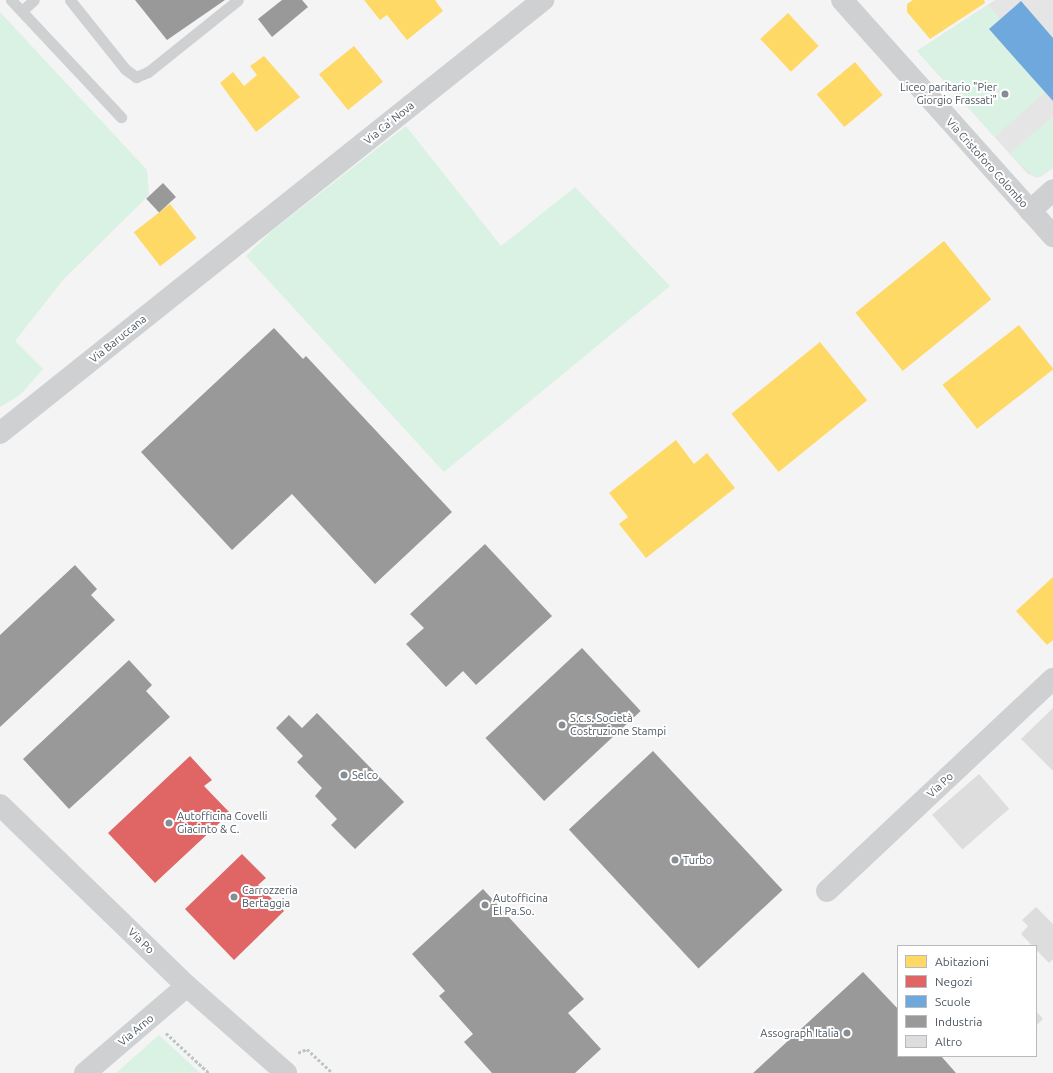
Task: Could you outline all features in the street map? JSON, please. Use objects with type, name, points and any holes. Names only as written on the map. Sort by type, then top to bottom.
[{"type":"street","name":"Via Ca' Nova","points":[[235,245],[543,0]]},
{"type":"street","name":"Via Cristoforo Colombo","points":[[842,0],[1053,236]]},
{"type":"street","points":[[1030,210],[1053,190]]},
{"type":"street","name":"Via Baruccana","points":[[0,433],[235,245]]},
{"type":"street","name":"Via Po","points":[[827,891],[1053,679]]},
{"type":"street","name":"Via Po","points":[[0,805],[187,986],[286,1073]]},
{"type":"street","name":"Via Arno","points":[[85,1073],[187,986]]},
{"type":"lane","points":[[11,0],[121,117]]},
{"type":"lane","points":[[22,11],[34,0]]},
{"type":"lane","points":[[70,0],[125,69],[136,77],[148,72],[238,0]]},
{"type":"path","points":[[165,1031],[209,1073]]},
{"type":"shaded area","name":"Liceo paritario \"Pier Giorgio Frassati\"","points":[[995,0],[1053,0],[1053,168],[1040,177],[1028,174],[917,51]]},
{"type":"green space","points":[[988,5],[1001,19],[1045,92],[995,137],[917,51]]},
{"type":"green space","points":[[0,12],[147,170],[149,195],[63,280],[15,341],[43,369],[21,394],[0,407]]},
{"type":"green space","points":[[1053,116],[1053,168],[1036,178],[1009,154]]},
{"type":"green space","points":[[406,126],[501,246],[575,187],[670,286],[444,472],[246,256],[273,230]]},
{"type":"green space","points":[[159,1035],[200,1073],[116,1073]]},
{"type":"building: Abitazioni","points":[[364,0],[435,0],[443,11],[407,40],[387,15],[380,20]]},
{"type":"building: Abitazioni","points":[[913,0],[984,0],[985,3],[930,39],[907,12],[907,4]]},
{"type":"building: Abitazioni","points":[[788,13],[819,46],[791,72],[760,39]]},
{"type":"building: Abitazioni","points":[[354,46],[383,82],[348,110],[319,74]]},
{"type":"building: Abitazioni","points":[[264,56],[300,97],[256,132],[220,83],[233,72],[244,86],[257,75],[250,66]]},
{"type":"building: Abitazioni","points":[[855,62],[883,95],[844,127],[817,94]]},
{"type":"building: Abitazioni","points":[[170,204],[196,238],[160,266],[134,232]]},
{"type":"building: Abitazioni","points":[[944,241],[991,299],[903,371],[855,313]]},
{"type":"building: Abitazioni","points":[[1019,325],[1053,370],[977,429],[943,385]]},
{"type":"building: Abitazioni","points":[[820,342],[867,400],[779,472],[731,414]]},
{"type":"building: Abitazioni","points":[[676,440],[694,464],[707,453],[735,488],[646,558],[619,524],[628,517],[609,493]]},
{"type":"building: Abitazioni","points":[[1053,577],[1053,640],[1047,645],[1016,611]]},
{"type":"building: Negozi","name":"Autofficina Covelli Giacinto & C.","points":[[190,756],[212,780],[204,786],[230,813],[155,883],[108,833]]},
{"type":"building: Negozi","name":"Carrozzeria Bertaggia","points":[[242,854],[266,878],[258,885],[284,911],[234,960],[185,909]]},
{"type":"building: Scuole","points":[[1021,1],[1053,38],[1053,101],[989,29]]},
{"type":"building: Industria","points":[[135,0],[225,0],[167,40]]},
{"type":"building: Industria","points":[[282,0],[302,0],[308,7],[272,37],[258,19]]},
{"type":"building: Industria","points":[[163,183],[176,197],[159,213],[146,199]]},
{"type":"building: Industria","points":[[274,328],[303,359],[306,356],[452,512],[375,584],[292,494],[232,550],[141,452]]},
{"type":"building: Industria","points":[[485,544],[552,616],[476,685],[463,671],[446,687],[406,644],[424,628],[410,614]]},
{"type":"building: Industria","points":[[75,565],[97,589],[91,595],[115,620],[0,727],[0,635]]},
{"type":"building: Industria","name":"S.c.s. Società Costruzione Stampi","points":[[582,648],[641,711],[544,801],[485,738]]},
{"type":"building: Industria","points":[[129,660],[152,685],[146,691],[170,717],[69,809],[23,759]]},
{"type":"building: Industria","name":"Selco","points":[[317,713],[404,802],[355,849],[331,825],[337,819],[315,796],[322,788],[297,762],[303,756],[276,728],[289,715],[302,728]]},
{"type":"building: Industria","name":"Turbo","points":[[653,751],[783,890],[698,968],[569,829]]},
{"type":"building: Industria","points":[[483,889],[584,999],[568,1013],[601,1049],[575,1073],[492,1073],[464,1042],[473,1034],[439,996],[445,991],[412,954]]},
{"type":"building: Industria","name":"Assograph Italia","points":[[863,972],[897,1008],[897,1057],[942,1057],[956,1073],[753,1073]]},
{"type":"building: Altro","points":[[1053,708],[1053,771],[1021,739]]},
{"type":"building: Altro","points":[[979,774],[1009,809],[962,849],[932,815]]},
{"type":"building: Altro","points":[[1036,907],[1053,924],[1053,959],[1049,963],[1037,951],[1037,945],[1032,945],[1021,934],[1028,926],[1022,920]]},
{"type":"building: Altro","points":[[1037,1012],[1043,1019],[1037,1025]]},
{"type":"place","name":"Liceo paritario \"Pier Giorgio Frassati\"","points":[[1005,94]]},
{"type":"place","name":"S.c.s. Società Costruzione Stampi","points":[[562,725]]},
{"type":"place","name":"Selco","points":[[344,775]]},
{"type":"place","name":"Autofficina Covelli Giacinto & C.","points":[[169,823]]},
{"type":"place","name":"Turbo","points":[[675,860]]},
{"type":"place","name":"Carrozzeria Bertaggia","points":[[234,897]]},
{"type":"place","name":"Autofficina El Pa.So.","points":[[485,905]]},
{"type":"place","name":"Assograph Italia","points":[[847,1033]]}]
